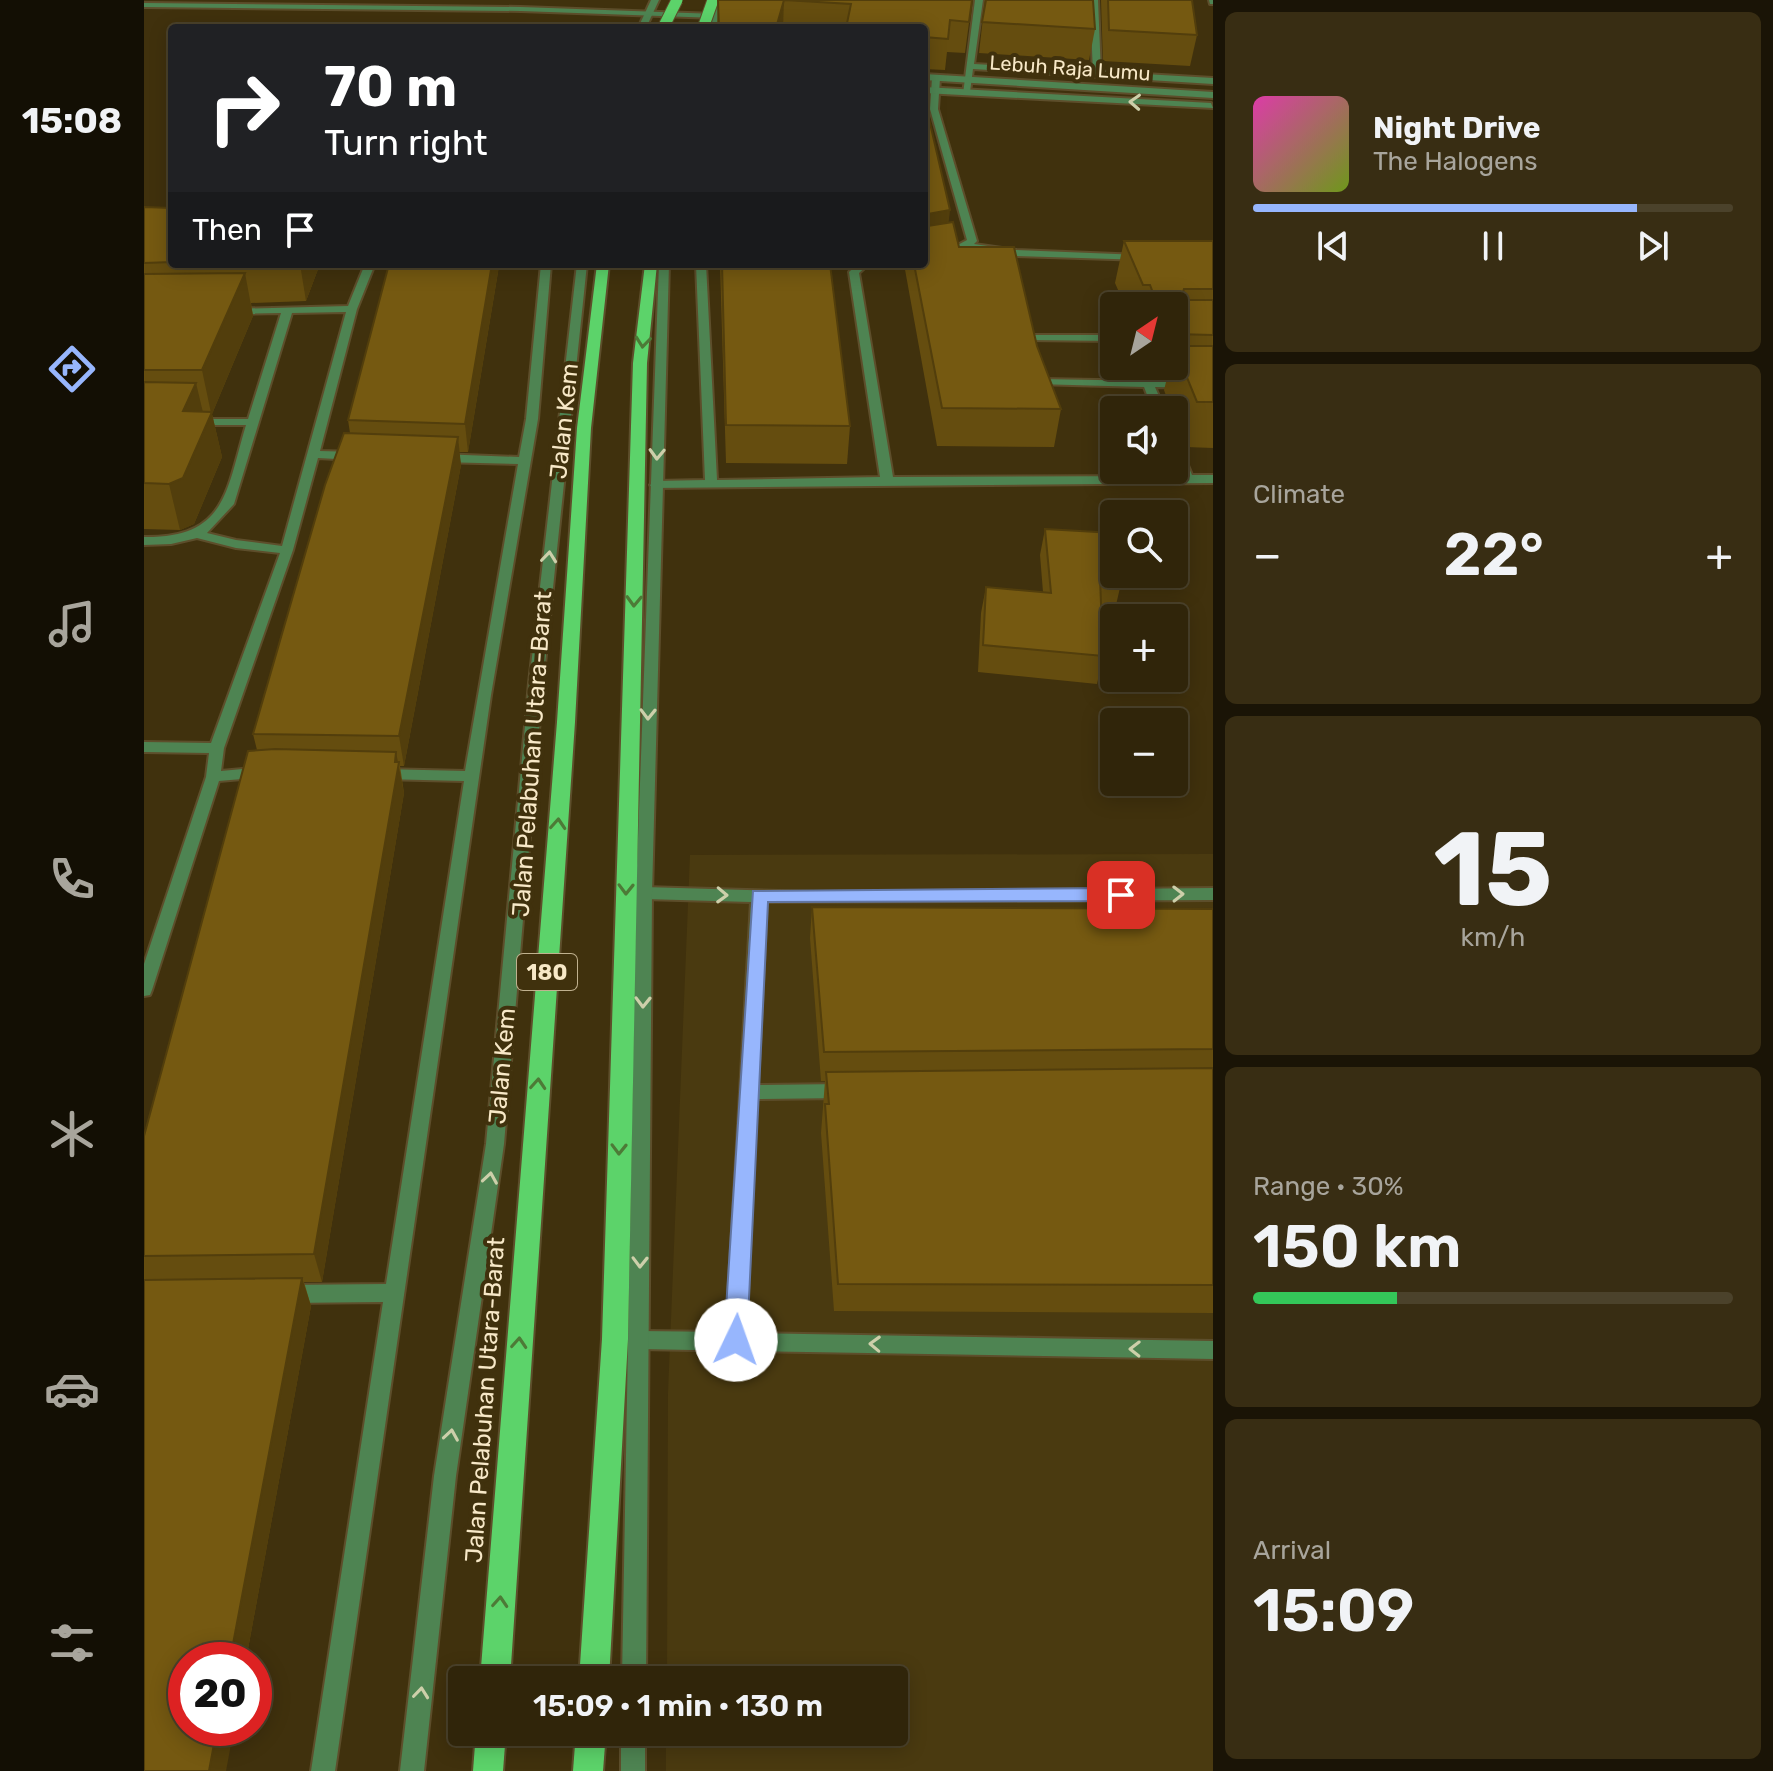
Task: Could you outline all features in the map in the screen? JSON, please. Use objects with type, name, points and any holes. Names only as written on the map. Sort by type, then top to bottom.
[{"type":"main road","points":[[665,24],[677,0]]},
{"type":"main road","points":[[704,24],[713,0]]},
{"type":"main road","name":"Jalan Pelabuhan Utara-Barat","points":[[496,1666],[566,722],[584,428],[603,268]]},
{"type":"main road","points":[[595,1666],[615,1339],[640,363],[651,268]]},
{"type":"main road","points":[[488,1771],[490,1746]]},
{"type":"main road","points":[[588,1771],[590,1746]]},
{"type":"street","points":[[404,8],[410,0]]},
{"type":"street","points":[[644,24],[655,0]]},
{"type":"street","points":[[713,24],[722,0]]},
{"type":"street","points":[[966,92],[979,0]]},
{"type":"street","points":[[1094,0],[1097,74]]},
{"type":"street","points":[[144,5],[716,16]]},
{"type":"street","points":[[970,66],[1213,81]]},
{"type":"street","name":"Lebuh Raja Lumu","points":[[928,77],[1213,95]]},
{"type":"street","points":[[936,78],[929,90],[929,109],[971,233],[972,241],[967,246]]},
{"type":"street","name":"Lebuh Raja Lumu","points":[[929,90],[1213,106]]},
{"type":"street","points":[[928,254],[967,246],[1016,253],[1155,259]]},
{"type":"street","points":[[1016,253],[1018,267]]},
{"type":"street","points":[[144,990],[213,777],[217,748],[287,550],[352,309],[368,268]]},
{"type":"street","points":[[323,1771],[472,776],[532,419],[546,268]]},
{"type":"street","name":"Jalan Kem","points":[[412,1771],[445,1476],[495,1144],[536,683],[582,268]]},
{"type":"street","points":[[634,1666],[644,893],[664,268]]},
{"type":"street","points":[[701,268],[711,485]]},
{"type":"street","points":[[859,268],[854,272],[887,481]]},
{"type":"street","points":[[223,311],[352,309]]},
{"type":"street","points":[[144,541],[173,542],[197,534],[214,522],[228,504],[287,312]]},
{"type":"street","points":[[1029,324],[1035,353]]},
{"type":"street","points":[[1032,338],[1100,338]]},
{"type":"street","points":[[1038,368],[1045,397]]},
{"type":"street","points":[[1040,382],[1213,385]]},
{"type":"street","points":[[1148,384],[1153,396]]},
{"type":"street","points":[[175,422],[251,422]]},
{"type":"street","points":[[313,454],[373,456]]},
{"type":"street","points":[[419,458],[525,461]]},
{"type":"street","points":[[1188,480],[1213,479]]},
{"type":"street","points":[[656,485],[1100,480]]},
{"type":"street","points":[[197,534],[236,544],[287,550]]},
{"type":"street","points":[[144,747],[217,748]]},
{"type":"street","points":[[213,777],[282,771]]},
{"type":"street","points":[[361,773],[472,776]]},
{"type":"street","points":[[644,893],[814,898],[1213,894]]},
{"type":"street","points":[[736,1340],[759,896]]},
{"type":"street","points":[[749,1092],[857,1091]]},
{"type":"street","points":[[270,1294],[396,1293]]},
{"type":"street","points":[[639,1340],[1213,1350]]},
{"type":"street","points":[[633,1746],[633,1771]]},
{"type":"shaded area","points":[[1213,854],[1213,1771],[666,1771],[666,1746],[908,1746],[908,1666],[667,1666],[668,1393],[690,855]]},
{"type":"building","points":[[718,0],[784,0],[777,24],[719,24]]},
{"type":"building","points":[[784,0],[972,0],[969,22],[950,20],[948,39],[928,37],[928,24],[847,24],[851,4]]},
{"type":"building","points":[[986,0],[1093,0],[1095,29],[982,22]]},
{"type":"building","points":[[1108,0],[1192,0],[1197,35],[1109,30]]},
{"type":"building","points":[[928,114],[950,210],[928,214]]},
{"type":"building","points":[[144,207],[168,208],[168,262],[144,263]]},
{"type":"building","points":[[953,222],[959,247],[1014,247],[1037,346],[1061,409],[942,408],[915,268],[928,268],[928,226]]},
{"type":"building","points":[[1124,241],[1213,241],[1213,289],[1153,292],[1150,285],[1143,285]]},
{"type":"building","points":[[388,268],[491,268],[465,424],[348,420]]},
{"type":"building","points":[[722,268],[830,268],[850,426],[726,425]]},
{"type":"building","points":[[245,273],[202,370],[144,370],[144,274]]},
{"type":"building","points":[[1188,300],[1213,300],[1213,335],[1188,334]]},
{"type":"building","points":[[1188,346],[1213,346],[1213,402],[1197,402],[1188,380]]},
{"type":"building","points":[[144,382],[196,383],[183,411],[212,412],[183,478],[169,484],[144,483]]},
{"type":"building","points":[[344,433],[458,437],[399,736],[253,734],[325,485]]},
{"type":"building","points":[[1045,529],[1100,532],[1100,656],[983,645],[986,587],[1051,593]]},
{"type":"building","points":[[248,751],[396,752],[395,762],[399,762],[314,1254],[144,1256],[144,1136]]},
{"type":"building","points":[[812,907],[1213,909],[1213,1049],[824,1052]]},
{"type":"building","points":[[1213,1068],[1213,1285],[838,1284],[825,1104],[829,1104],[826,1072]]},
{"type":"building","points":[[302,1278],[233,1642],[168,1642],[168,1746],[214,1746],[209,1771],[144,1771],[144,1280]]},
{"type":"route","points":[[736,1340],[759,896],[1121,895]]}]
